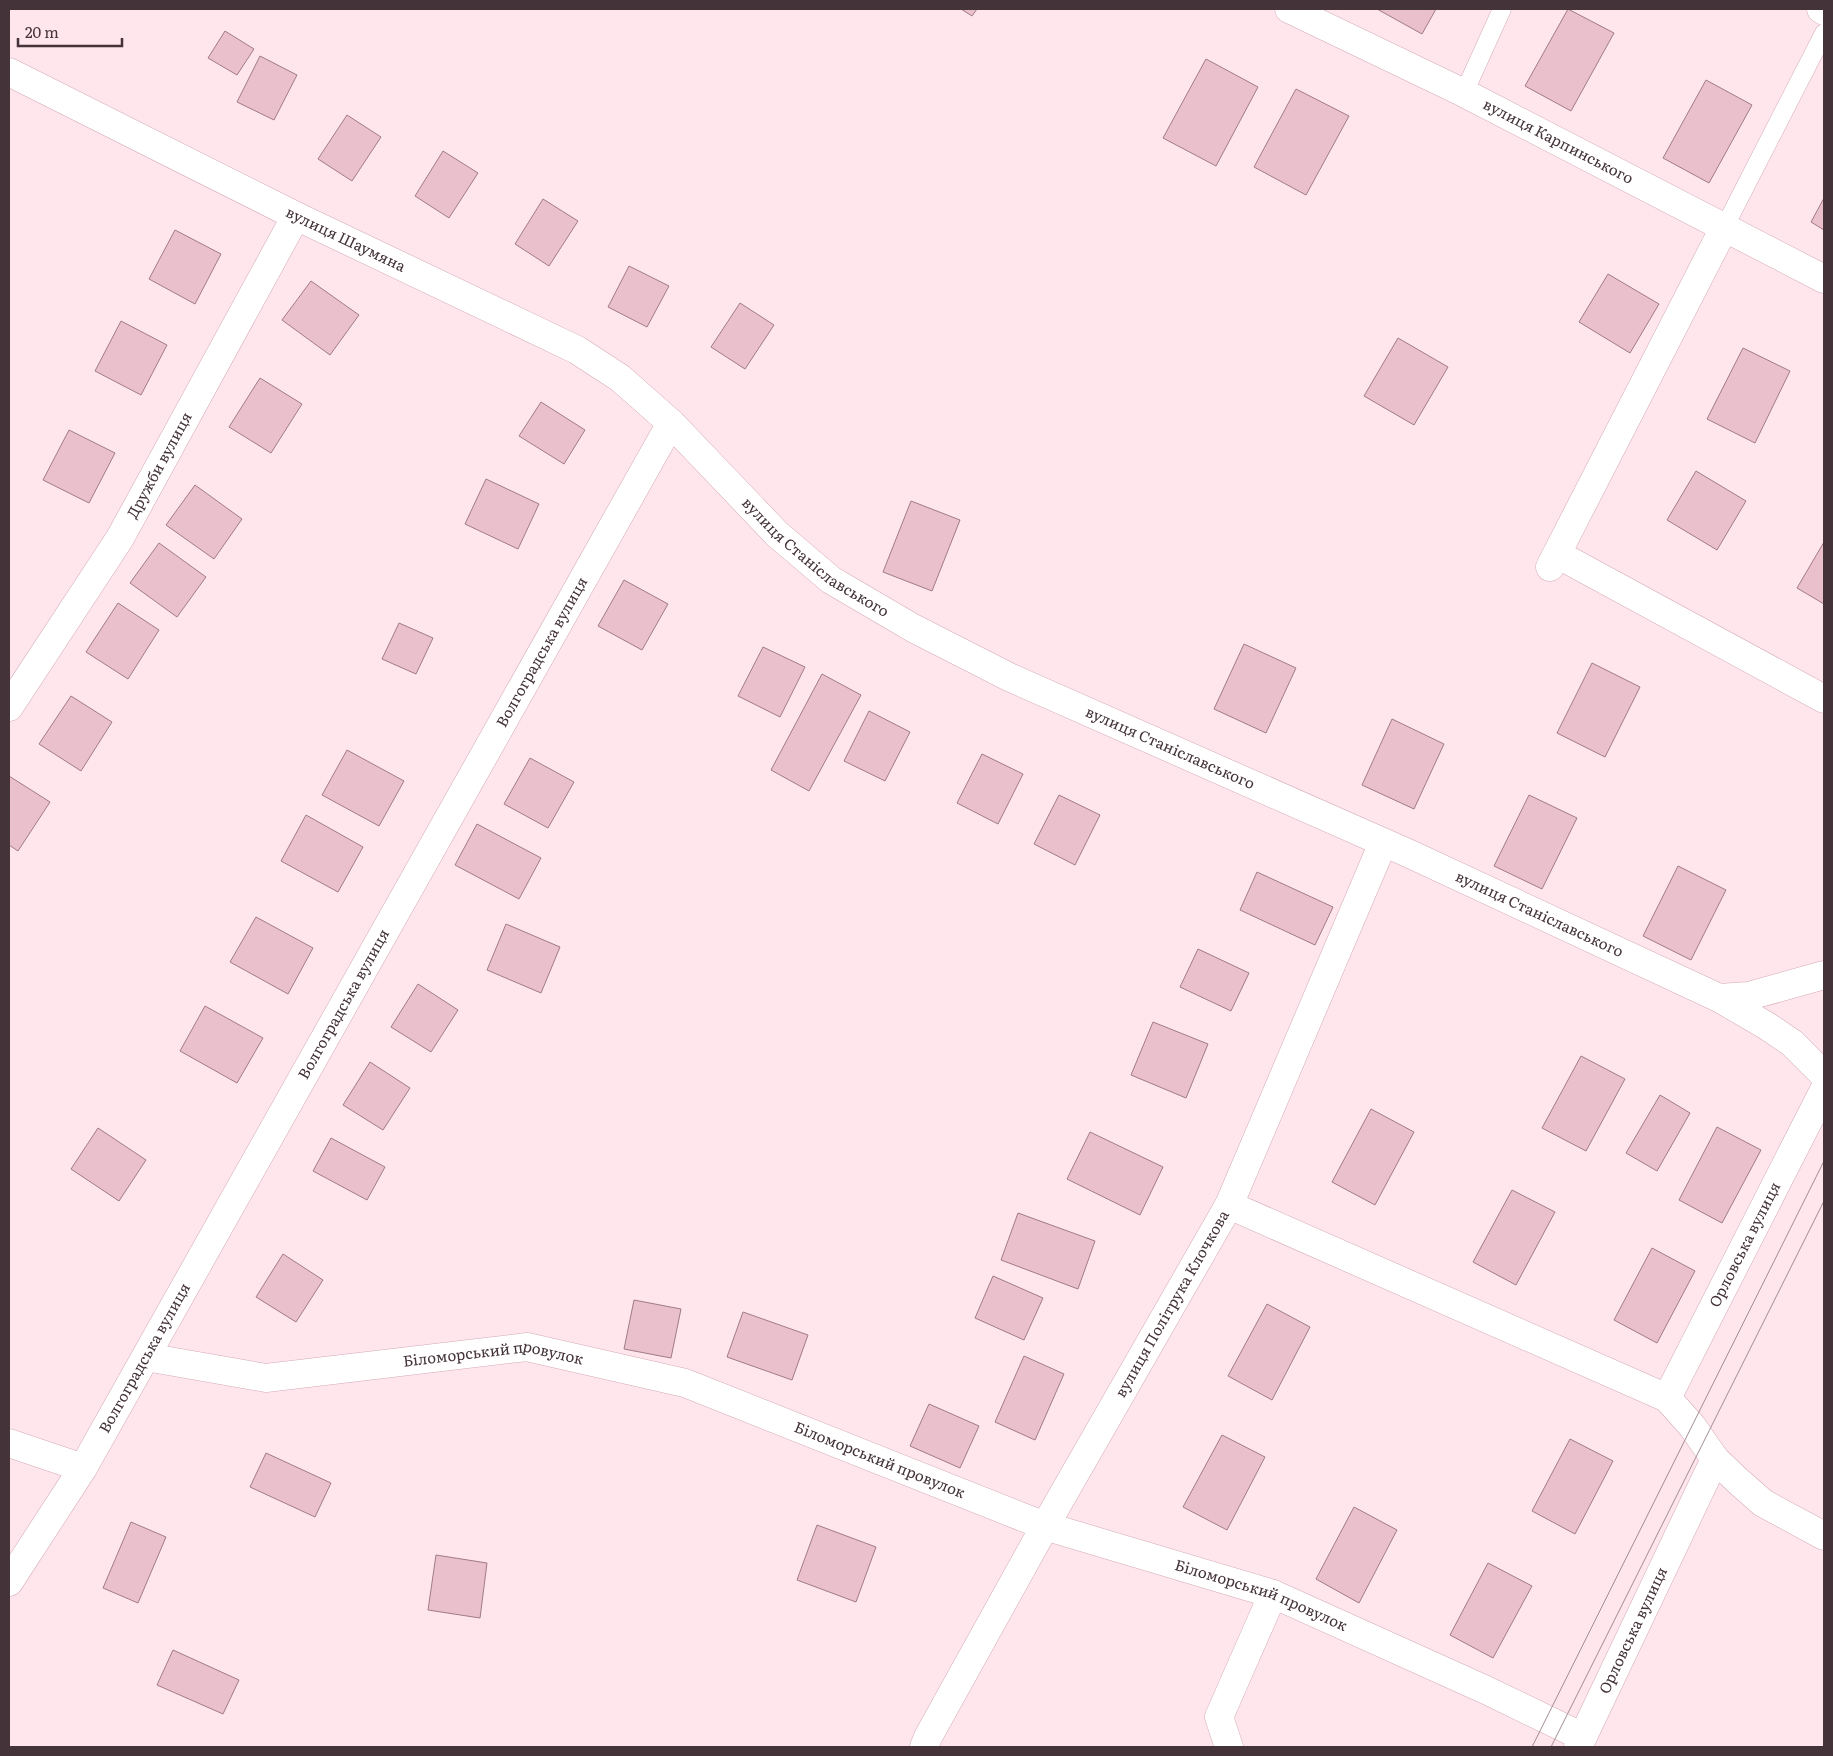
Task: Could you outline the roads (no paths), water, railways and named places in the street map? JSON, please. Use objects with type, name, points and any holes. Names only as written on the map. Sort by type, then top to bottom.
[{"type":"street","name":"вулиця Карпинського","points":[[1289,9],[1464,93],[1824,279]]},
{"type":"street","name":"вулиця Шаумяна","points":[[9,72],[296,216],[577,350],[620,378],[671,423]]},
{"type":"street","name":"Дружби вулиця","points":[[9,707],[120,538],[296,216]]},
{"type":"street","points":[[1724,228],[1554,560],[1824,699]]},
{"type":"street","name":"вулиця Станіславського","points":[[671,423],[776,534],[830,580],[913,628],[1010,677],[1383,843],[1719,998],[1792,1043],[1824,1075]]},
{"type":"street","name":"Волгоградська вулиця","points":[[9,1582],[83,1468],[671,423]]},
{"type":"street","name":"вулиця Політрука Клочкова","points":[[924,1747],[1045,1526],[1229,1205],[1383,843]]},
{"type":"street","name":"вулиця Станіславського","points":[[1719,998],[1750,996],[1824,975]]},
{"type":"street","name":"Орловська вулиця","points":[[1666,1398],[1824,1090]]},
{"type":"street","points":[[1229,1205],[1666,1398],[1692,1426],[1715,1459],[1763,1503],[1824,1536]]},
{"type":"street","name":"Біломорський провулок","points":[[146,1357],[266,1378],[527,1347],[685,1383],[1045,1526],[1273,1594],[1486,1690],[1580,1742]]},
{"type":"street","points":[[9,1442],[83,1468]]},
{"type":"street","name":"Орловська вулиця","points":[[1580,1742],[1715,1459]]},
{"type":"street","points":[[1229,1747],[1219,1717],[1273,1594]]},
{"type":"lane","points":[[1464,93],[1502,9]]},
{"type":"lane","points":[[1724,228],[1824,33]]},
{"type":"tram line","points":[[1532,1747],[1824,1161]]},
{"type":"tram line","points":[[1551,1747],[1824,1201]]}]
